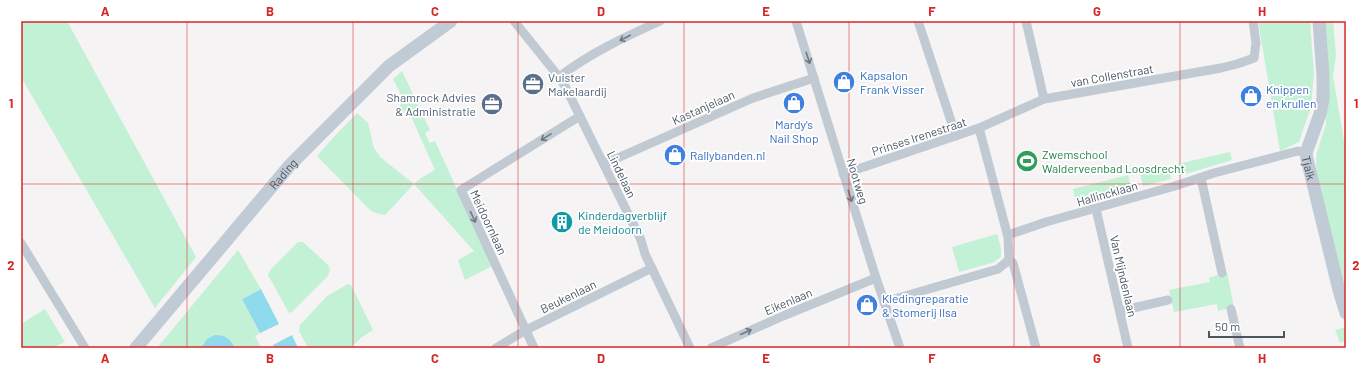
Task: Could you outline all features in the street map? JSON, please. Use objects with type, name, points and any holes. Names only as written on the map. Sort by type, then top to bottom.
[{"type":"main road","name":"Rading","points":[[136,348],[290,165],[389,66],[451,21]]},
{"type":"main road","name":"Tjalk","points":[[1319,21],[1323,99],[1320,114],[1306,153],[1308,167],[1346,314]]},
{"type":"street","name":"Lindelaan","points":[[514,21],[565,86],[641,240],[652,268],[690,348]]},
{"type":"street","points":[[559,77],[579,62],[606,47],[660,21]]},
{"type":"street","name":"Nootweg","points":[[796,21],[876,278],[900,348]]},
{"type":"street","points":[[918,21],[956,136]]},
{"type":"street","points":[[1026,21],[1044,99]]},
{"type":"street","name":"van Collenstraat","points":[[979,128],[1044,99],[1221,68],[1254,58],[1256,43],[1253,21]]},
{"type":"street","name":"Kastanjelaan","points":[[604,164],[753,98],[814,78]]},
{"type":"street","name":"Meidoornlaan","points":[[534,348],[461,190],[580,116]]},
{"type":"street","points":[[979,128],[1008,235],[1009,260],[1013,263],[1036,348]]},
{"type":"street","name":"Prinses Irenestraat","points":[[843,174],[979,128]]},
{"type":"street","name":"Hallincklaan","points":[[1008,235],[1046,222],[1096,209],[1237,167],[1298,151],[1306,153]]},
{"type":"street","points":[[1201,178],[1222,274]]},
{"type":"street","name":"Van Mijndenlaan","points":[[1096,209],[1128,348]]},
{"type":"street","points":[[21,243],[85,348]]},
{"type":"street","points":[[884,302],[998,269],[1009,260]]},
{"type":"street","name":"Beukenlaan","points":[[496,348],[526,330],[652,268]]},
{"type":"street","name":"Eikenlaan","points":[[711,348],[783,316],[876,278]]},
{"type":"street","points":[[1120,311],[1168,300]]},
{"type":"street","points":[[1230,309],[1240,348]]},
{"type":"green space","points":[[21,21],[67,21],[196,257],[155,308],[21,77]]},
{"type":"green space","points":[[1258,21],[1310,21],[1314,74],[1311,107],[1299,142],[1280,151]]},
{"type":"green space","points":[[1323,21],[1333,21],[1336,55],[1333,76],[1346,153],[1346,290],[1317,177],[1317,152],[1326,124]]},
{"type":"green space","points":[[402,71],[430,130],[425,133],[430,143],[435,141],[492,266],[465,280],[458,260],[474,251],[414,184],[435,170],[409,112],[399,110],[402,97],[393,79]]},
{"type":"green space","points":[[357,113],[368,123],[374,148],[380,157],[414,184],[385,215],[379,214],[371,211],[317,156]]},
{"type":"green space","points":[[1230,152],[1232,160],[1179,176],[1177,164]]},
{"type":"green space","points":[[1167,166],[1171,179],[1143,186],[1140,173]]},
{"type":"green space","points":[[1128,175],[1132,191],[1077,205],[1073,189]]},
{"type":"green space","points":[[997,234],[1001,248],[1001,257],[992,263],[959,272],[952,247]]},
{"type":"green space","points":[[298,242],[303,242],[328,265],[330,270],[328,276],[292,312],[289,313],[268,275],[271,269]]},
{"type":"green space","points":[[238,250],[261,289],[242,299],[260,333],[255,336],[261,348],[235,348],[234,345],[201,346],[201,348],[157,348]]},
{"type":"green space","points":[[1227,272],[1234,307],[1218,311],[1217,304],[1174,312],[1169,290],[1210,282],[1209,278]]},
{"type":"green space","points":[[348,284],[351,285],[373,330],[362,337],[350,348],[308,348],[299,331],[300,325],[327,296]]},
{"type":"green space","points":[[45,309],[65,342],[52,348],[21,348],[21,324]]},
{"type":"green space","points":[[1346,327],[1346,340],[1340,343],[1335,330]]},
{"type":"water","points":[[261,289],[279,324],[260,333],[242,299]]},
{"type":"water","points":[[215,335],[227,338],[232,342],[235,348],[201,348],[207,339]]},
{"type":"water","points":[[292,335],[298,348],[274,348],[273,345]]},
{"type":"place","name":"Kapsalon Frank Visser","points":[[844,82]]},
{"type":"place","name":"Vuister Makelaardij","points":[[533,84]]},
{"type":"place","name":"Knippen en krullen","points":[[1251,96]]},
{"type":"place","name":"Mardy's Nail Shop","points":[[794,103]]},
{"type":"place","name":"Shamrock Advies & Administratie","points":[[492,104]]},
{"type":"place","name":"Rallybanden.nl","points":[[675,155]]},
{"type":"place","name":"Zwemschool Walderveenbad Loosdrecht","points":[[1027,161]]},
{"type":"place","name":"Kinderdagverblijf de Meidoorn","points":[[562,222]]},
{"type":"place","name":"Kledingreparatie & Stomerij Ilsa","points":[[867,305]]}]
